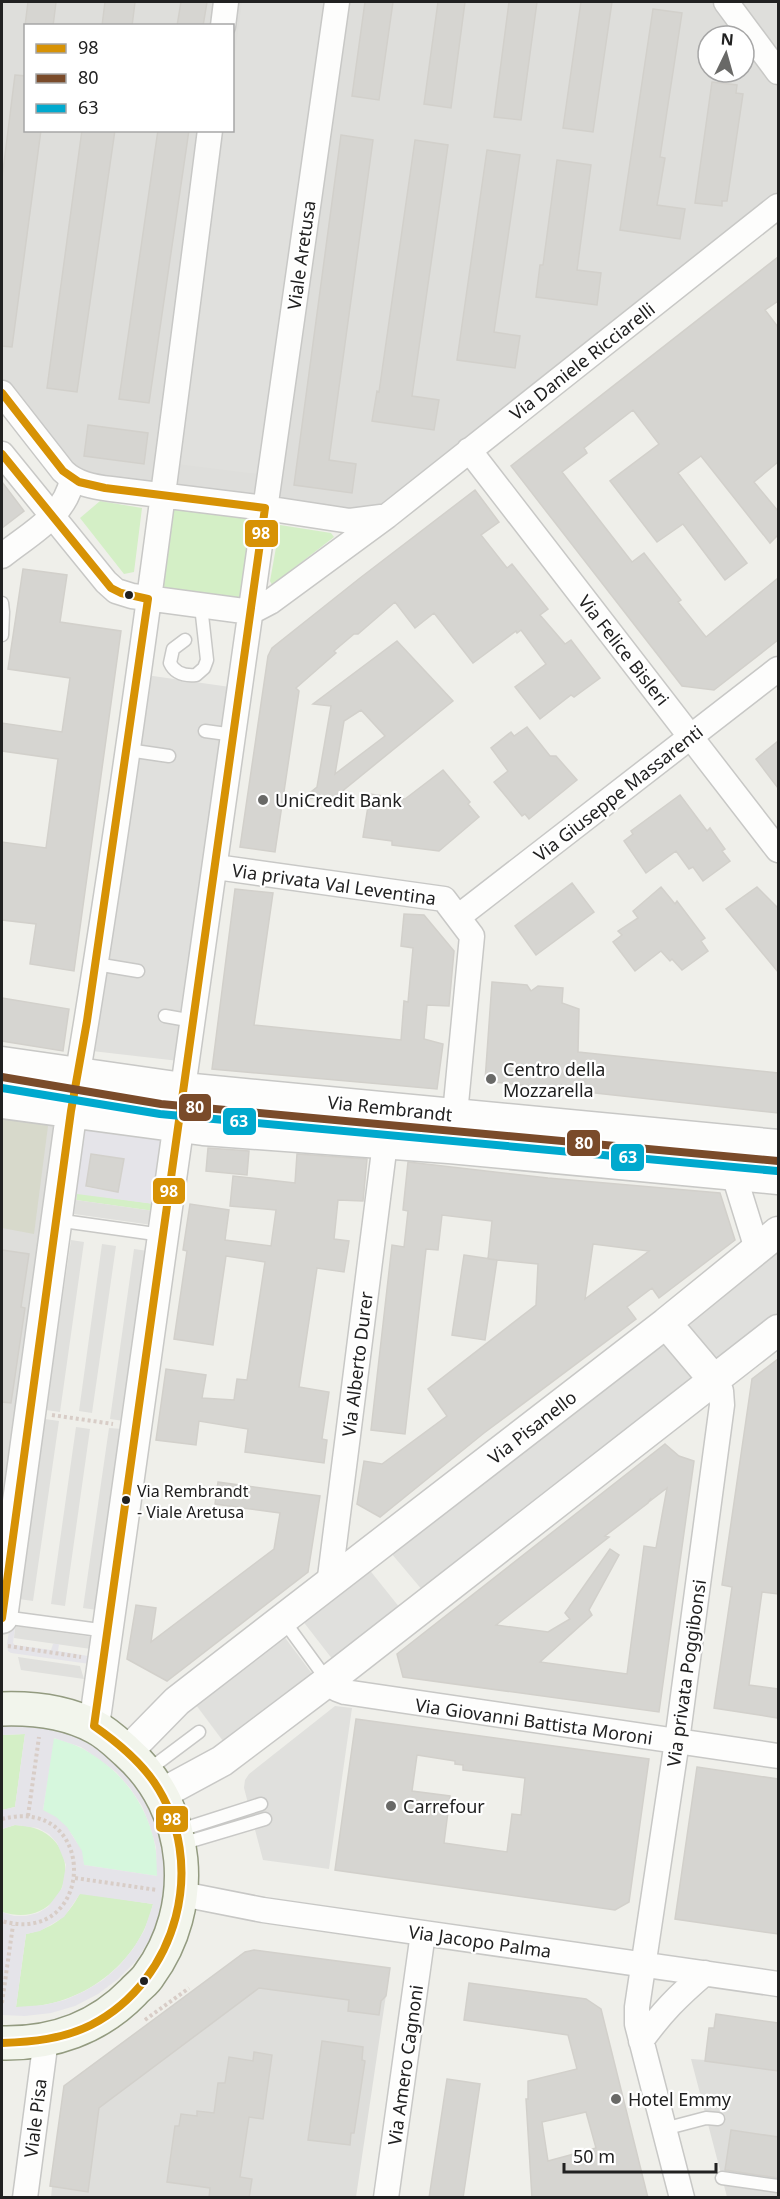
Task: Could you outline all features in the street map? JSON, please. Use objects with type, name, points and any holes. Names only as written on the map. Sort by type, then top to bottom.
[{"type":"main road","points":[[2,1709],[43,1711],[94,1726],[145,1773],[178,1838],[182,1870],[171,1892],[176,1921],[169,1941],[146,1979],[120,2006],[84,2028],[46,2040],[2,2043]]},
{"type":"street","points":[[223,24],[226,2]]},
{"type":"street","name":"Viale Aretusa","points":[[94,1726],[337,2]]},
{"type":"street","points":[[726,2],[778,72]]},
{"type":"street","points":[[4,1627],[11,1480],[56,1220],[128,750],[210,132]]},
{"type":"street","name":"Via Daniele Ricciarelli","points":[[251,612],[270,602],[387,516],[778,206]]},
{"type":"street","points":[[2,393],[63,471],[72,478],[102,488],[265,508]]},
{"type":"street","name":"Via Felice Bisleri","points":[[469,450],[778,850]]},
{"type":"street","points":[[2,454],[111,588],[148,600],[251,612]]},
{"type":"street","points":[[2,556],[53,516],[67,498],[72,478]]},
{"type":"street","name":"Via Daniele Ricciarelli","points":[[265,508],[350,521],[364,521],[387,516]]},
{"type":"street","name":"Via Giuseppe Massarenti","points":[[458,917],[778,669]]},
{"type":"street","name":"Via privata Val Leventina","points":[[216,867],[444,899],[471,936],[455,1114]]},
{"type":"street","name":"Via Rembrandt","points":[[2,1062],[74,1091],[181,1107],[385,1143],[778,1179]]},
{"type":"street","name":"Via Rembrandt","points":[[2,1103],[74,1091],[181,1107],[455,1114],[778,1145]]},
{"type":"street","name":"Via Alberto Durer","points":[[329,1585],[385,1143]]},
{"type":"street","points":[[734,1175],[768,1240]]},
{"type":"street","name":"Via Pisanello","points":[[145,1773],[177,1701],[284,1621],[666,1323],[768,1240]]},
{"type":"street","points":[[666,1323],[715,1381]]},
{"type":"street","points":[[145,1773],[222,1761],[778,1330]]},
{"type":"street","name":"Via privata Poggibonsi","points":[[682,2198],[641,2041],[637,2024],[637,2007],[677,1741],[722,1405],[721,1391],[715,1381]]},
{"type":"street","name":"Via Giovanni Battista Moroni","points":[[328,1681],[337,1689],[345,1692],[778,1755]]},
{"type":"street","name":"Via Jacopo Palma","points":[[171,1892],[263,1910],[778,1984]]},
{"type":"street","name":"Via Amero Cagnoni","points":[[386,2198],[423,1933]]},
{"type":"street","points":[[641,2041],[673,2000],[705,1973]]},
{"type":"street","name":"Viale Pisa","points":[[25,2198],[46,2040]]},
{"type":"lane","points":[[2,603],[2,635]]},
{"type":"lane","points":[[185,640],[173,649],[170,663],[175,671],[184,675],[196,675],[201,672],[207,660],[201,606]]},
{"type":"lane","points":[[206,731],[234,735]]},
{"type":"lane","points":[[128,750],[169,756]]},
{"type":"lane","points":[[96,964],[138,970]]},
{"type":"lane","points":[[165,1016],[193,1020]]},
{"type":"lane","name":"Via Rembrandt","points":[[2,1077],[74,1091]]},
{"type":"lane","name":"Via Rembrandt","points":[[181,1107],[778,1161]]},
{"type":"lane","points":[[56,1220],[137,1230],[163,1236]]},
{"type":"lane","points":[[284,1621],[328,1681]]},
{"type":"lane","points":[[4,1627],[108,1632]]},
{"type":"lane","points":[[145,1773],[199,1732]]},
{"type":"lane","points":[[178,1838],[261,1804]]},
{"type":"lane","points":[[178,1838],[265,1819]]},
{"type":"lane","points":[[664,2129],[706,2118],[718,2119]]},
{"type":"lane","points":[[722,2178],[778,2186]]},
{"type":"path","points":[[43,1414],[118,1425]]},
{"type":"path","points":[[4,1627],[84,1657]]},
{"type":"path","points":[[28,1816],[40,1731]]},
{"type":"path","points":[[2,1819],[28,1816],[54,1827],[71,1850],[75,1864],[75,1878],[67,1898],[53,1914],[41,1921],[27,1924],[13,1925],[2,1922]]},
{"type":"path","points":[[75,1878],[171,1892]]},
{"type":"path","points":[[2,2003],[13,1925]]},
{"type":"path","points":[[140,2024],[189,1988]]},
{"type":"shaded area","points":[[2,2],[778,2],[778,206],[386,512],[363,517],[76,474],[2,383]]},
{"type":"shaded area","points":[[242,2],[327,2],[257,474],[178,464],[224,132],[234,132],[234,61]]},
{"type":"shaded area","points":[[146,675],[230,687],[179,1061],[92,1051]]},
{"type":"shaded area","points":[[2,1103],[65,1113],[2,1571]]},
{"type":"shaded area","points":[[2,1114],[36,1118],[48,1126],[34,1234],[2,1228]]},
{"type":"shaded area","points":[[84,1122],[162,1132],[168,1135],[157,1225],[152,1225],[154,1204],[77,1194],[74,1214],[69,1213],[81,1128]],"holes":[[[91,1154],[123,1160],[118,1192],[86,1187]]]},
{"type":"shaded area","points":[[76,1200],[154,1211],[152,1225],[74,1214]]},
{"type":"shaded area","points":[[71,1240],[84,1242],[60,1412],[46,1410]]},
{"type":"shaded area","points":[[102,1244],[116,1246],[92,1413],[79,1411]]},
{"type":"shaded area","points":[[134,1249],[148,1251],[124,1421],[110,1419]]},
{"type":"shaded area","points":[[778,1252],[778,1313],[716,1362],[685,1324]]},
{"type":"shaded area","points":[[663,1337],[697,1379],[423,1591],[391,1553]]},
{"type":"shaded area","points":[[45,1419],[59,1421],[33,1601],[19,1599]]},
{"type":"shaded area","points":[[76,1427],[90,1429],[65,1606],[51,1604]]},
{"type":"shaded area","points":[[109,1428],[123,1429],[97,1610],[83,1608]]},
{"type":"shaded area","points":[[368,1568],[400,1608],[333,1660],[302,1620]]},
{"type":"shaded area","points":[[10,1625],[15,1626],[13,1643],[15,1645],[51,1650],[53,1644],[59,1644],[58,1651],[88,1656],[91,1654],[90,1664],[11,1653],[8,1651],[7,1644]]},
{"type":"shaded area","points":[[15,1626],[93,1637],[91,1649],[14,1638]]},
{"type":"shaded area","points":[[283,1635],[313,1675],[223,1741],[193,1701]]},
{"type":"shaded area","points":[[18,1657],[80,1666],[84,1679],[21,1670]]},
{"type":"shaded area","points":[[335,1706],[352,1708],[329,1869],[263,1860],[244,1788],[245,1780],[249,1774]]},
{"type":"shaded area","points":[[2,1726],[41,1726],[66,1732],[89,1741],[111,1756],[145,1793],[164,1840],[165,1891],[150,1939],[136,1961],[98,1994],[75,2006],[51,2013],[25,2016],[2,2015],[2,1912],[14,1916],[26,1916],[48,1907],[62,1888],[66,1865],[57,1843],[49,1834],[38,1828],[15,1825],[2,1829],[2,1810],[15,1807],[25,1734],[2,1735]],"holes":[[[54,1738],[81,1747],[116,1772],[130,1788],[142,1806],[150,1826],[156,1847],[157,1876],[84,1865],[82,1851],[67,1827],[56,1817],[43,1810]],[[80,1894],[153,1904],[144,1931],[119,1966],[103,1980],[85,1991],[65,2000],[44,2005],[16,2007],[26,1934],[40,1931],[64,1917]]]},
{"type":"shaded area","points":[[254,1950],[390,1968],[356,2197],[51,2198],[52,2187],[50,2186],[64,2086],[101,2058],[103,2060],[245,1952]]},
{"type":"shaded area","points":[[716,2015],[778,2023],[778,2197],[727,2197],[691,2059],[705,2060],[709,2028],[714,2028]]},
{"type":"green space","points":[[100,501],[142,508],[134,572],[124,574],[80,518]]},
{"type":"green space","points":[[179,505],[250,516],[258,522],[247,594],[238,598],[165,589],[158,581],[168,512]]},
{"type":"green space","points":[[280,525],[331,533],[334,537],[272,585],[270,581]]},
{"type":"green space","points":[[77,1193],[155,1204],[154,1211],[76,1200]]},
{"type":"green space","points":[[25,1734],[15,1807],[2,1810],[2,1735]]},
{"type":"green space","points":[[53,1738],[75,1745],[96,1757],[114,1771],[130,1789],[142,1808],[151,1830],[156,1853],[157,1876],[84,1865],[79,1847],[71,1833],[59,1821],[43,1811]]},
{"type":"green space","points":[[15,1825],[40,1830],[56,1843],[64,1859],[65,1878],[58,1895],[45,1908],[26,1915],[2,1912],[2,1829]]},
{"type":"green space","points":[[80,1893],[153,1904],[146,1926],[134,1947],[120,1964],[102,1979],[83,1992],[62,2000],[39,2006],[16,2007],[26,1934],[44,1929],[58,1921],[70,1909]]},
{"type":"building","points":[[28,2],[56,2],[53,24],[25,24]]},
{"type":"building","points":[[105,2],[135,2],[132,24],[102,24]]},
{"type":"building","points":[[181,2],[207,2],[203,24],[177,24]]},
{"type":"building","points":[[365,2],[393,2],[379,100],[352,96]]},
{"type":"building","points":[[438,2],[465,2],[451,108],[424,104]]},
{"type":"building","points":[[509,2],[537,2],[521,120],[494,117]]},
{"type":"building","points":[[581,2],[612,2],[593,132],[563,128]]},
{"type":"building","points":[[653,9],[682,13],[660,157],[665,158],[657,205],[685,209],[680,239],[620,230]]},
{"type":"building","points":[[15,75],[24,76],[24,132],[41,132],[12,347],[2,346],[2,179]]},
{"type":"building","points":[[712,84],[737,85],[736,93],[743,94],[727,201],[722,201],[722,206],[695,203]]},
{"type":"building","points":[[82,132],[115,132],[77,392],[47,388]]},
{"type":"building","points":[[158,132],[189,132],[149,403],[119,399]]},
{"type":"building","points":[[341,135],[373,140],[329,460],[356,464],[352,493],[294,485]]},
{"type":"building","points":[[415,140],[448,145],[412,396],[439,400],[434,430],[372,421],[377,391],[379,392]]},
{"type":"building","points":[[487,150],[520,155],[494,332],[520,336],[515,368],[457,360]]},
{"type":"building","points":[[557,160],[591,165],[577,270],[601,273],[597,305],[536,297],[540,265],[543,265]]},
{"type":"building","points":[[778,257],[778,301],[765,310],[778,327],[778,462],[754,482],[778,511],[778,535],[770,543],[701,456],[678,473],[747,563],[725,580],[683,524],[657,542],[610,481],[659,444],[633,410],[584,448],[587,453],[562,472],[632,562],[644,553],[681,600],[678,602],[706,637],[778,578],[778,640],[714,690],[682,686],[511,466]]},
{"type":"building","points":[[88,425],[148,433],[144,464],[84,456]]},
{"type":"building","points":[[2,482],[24,511],[2,528]]},
{"type":"building","points":[[475,490],[499,522],[481,535],[507,568],[512,564],[548,609],[540,615],[565,644],[571,640],[600,678],[574,697],[571,695],[540,719],[515,687],[546,664],[521,630],[517,633],[516,631],[473,663],[434,613],[415,628],[395,602],[334,651],[336,653],[296,688],[299,691],[275,852],[240,847],[268,656],[272,648]]},
{"type":"building","points":[[23,569],[67,575],[60,622],[121,631],[74,971],[30,964],[36,924],[2,920],[2,842],[46,848],[58,759],[2,751],[2,723],[62,732],[70,678],[8,669]]},
{"type":"building","points":[[397,641],[453,701],[335,797],[302,799],[317,787],[331,706],[313,704]],"holes":[[[361,710],[385,736],[335,774],[344,721]]]},
{"type":"building","points":[[527,727],[550,756],[556,756],[577,780],[529,819],[525,814],[522,816],[494,782],[508,771],[491,748],[511,732],[514,736]]},
{"type":"building","points":[[778,741],[778,788],[756,759]]},
{"type":"building","points":[[443,770],[470,802],[468,804],[479,817],[439,851],[392,845],[392,841],[363,837],[370,794],[405,799]]},
{"type":"building","points":[[680,795],[707,831],[710,828],[725,849],[722,851],[730,861],[703,881],[693,867],[689,869],[676,851],[646,873],[624,841],[633,834],[631,831]]},
{"type":"building","points":[[572,883],[594,912],[536,955],[515,926]]},
{"type":"building","points":[[661,887],[675,904],[677,901],[705,938],[701,941],[708,951],[682,970],[661,951],[635,971],[613,942],[622,935],[618,931],[638,918],[633,911]]},
{"type":"building","points":[[757,887],[778,908],[778,972],[726,909]]},
{"type":"building","points":[[235,889],[273,893],[254,1025],[401,1040],[404,1001],[408,1002],[413,948],[401,946],[404,914],[424,915],[454,951],[449,1006],[427,1005],[424,1039],[443,1044],[437,1089],[212,1069]]},
{"type":"building","points":[[492,982],[527,985],[531,991],[538,986],[563,988],[562,1003],[579,1009],[578,1052],[778,1073],[778,1113],[485,1081]]},
{"type":"building","points":[[2,998],[69,1009],[63,1051],[2,1041]]},
{"type":"building","points":[[208,1148],[249,1151],[247,1175],[206,1171]]},
{"type":"building","points":[[91,1154],[124,1159],[118,1192],[86,1186]]},
{"type":"building","points":[[297,1154],[367,1159],[363,1201],[338,1200],[334,1239],[349,1241],[344,1272],[317,1268],[299,1387],[329,1392],[322,1439],[327,1440],[324,1463],[245,1452],[248,1429],[199,1421],[196,1445],[156,1440],[166,1369],[206,1375],[202,1398],[234,1400],[237,1379],[247,1380],[265,1262],[226,1256],[213,1345],[174,1339],[187,1251],[183,1250],[190,1204],[229,1210],[225,1240],[271,1246],[276,1210],[230,1206],[233,1176],[295,1183]]},
{"type":"building","points":[[408,1162],[548,1178],[720,1193],[735,1240],[659,1298],[652,1288],[627,1307],[636,1319],[484,1433],[380,1517],[357,1504],[364,1461],[382,1464],[447,1416],[428,1389],[536,1305],[538,1264],[488,1259],[492,1221],[442,1215],[438,1250],[426,1249],[405,1434],[371,1430],[392,1245],[404,1247],[408,1211],[403,1210]],"holes":[[[593,1244],[649,1251],[585,1299]]]},
{"type":"building","points":[[2,1250],[29,1254],[21,1307],[25,1308],[11,1403],[2,1402]]},
{"type":"building","points":[[464,1255],[497,1260],[485,1340],[452,1335]]},
{"type":"building","points":[[778,1359],[778,1594],[762,1592],[749,1685],[778,1689],[778,1718],[714,1708],[732,1587],[722,1585],[752,1379]]},
{"type":"building","points":[[665,1444],[679,1456],[694,1461],[659,1712],[403,1677],[397,1654]],"holes":[[[667,1488],[656,1548],[644,1546],[627,1674],[540,1662],[592,1615],[589,1610],[619,1555],[610,1549],[565,1613],[570,1619],[548,1632],[496,1625],[609,1537],[605,1536],[648,1503],[651,1498],[650,1501]]]},
{"type":"building","points":[[218,1482],[320,1496],[308,1572],[167,1681],[127,1659],[136,1605],[156,1608],[151,1642],[274,1549],[280,1513],[215,1504]]},
{"type":"building","points":[[356,1719],[649,1759],[629,1902],[615,1910],[335,1870]],"holes":[[[417,1755],[455,1761],[455,1764],[463,1765],[463,1770],[525,1778],[521,1815],[512,1814],[507,1852],[444,1843],[450,1796],[412,1791]]]},
{"type":"building","points":[[697,1767],[778,1779],[778,1934],[675,1919]]},
{"type":"building","points":[[254,1950],[390,1968],[386,1996],[381,2001],[379,2015],[348,2011],[349,2000],[259,1988],[99,2108],[88,2192],[50,2186],[64,2086],[245,1952]]},
{"type":"building","points":[[469,1983],[586,1999],[601,2009],[648,2198],[532,2198],[526,2099],[528,2099],[528,2081],[577,2069],[568,2035],[464,2020]],"holes":[[[586,2112],[596,2148],[548,2161],[542,2122]]]},
{"type":"building","points":[[716,2014],[778,2023],[778,2071],[705,2061],[709,2028],[714,2028]]},
{"type":"building","points":[[322,2041],[363,2047],[362,2060],[365,2061],[354,2133],[351,2133],[350,2145],[308,2140]]},
{"type":"building","points":[[254,2052],[272,2055],[263,2119],[249,2117],[240,2177],[252,2179],[249,2198],[209,2198],[210,2188],[167,2182],[175,2126],[179,2126],[181,2114],[197,2116],[197,2111],[214,2113],[218,2083],[225,2083],[229,2057],[253,2061]]},
{"type":"building","points":[[447,2079],[480,2084],[463,2198],[429,2198]]},
{"type":"building","points":[[731,2130],[778,2137],[778,2178],[725,2170]]},
{"type":"transit line","name":"98","points":[[2,393],[63,471],[79,482],[105,488],[265,508],[94,1726],[134,1758],[154,1782],[171,1814],[180,1848],[181,1883],[176,1917],[164,1950],[145,1979],[121,2005],[91,2025],[70,2034],[36,2041],[2,2043]]},
{"type":"transit line","name":"98","points":[[2,454],[111,588],[121,593],[148,599],[87,1021],[71,1111],[2,1618]]},
{"type":"transit line","name":"80","points":[[2,1077],[161,1104],[778,1161]]},
{"type":"transit line","name":"63","points":[[2,1088],[160,1114],[777,1171]]},
{"type":"place","name":"UniCredit Bank","points":[[263,800]]},
{"type":"place","name":"Centro della Mozzarella","points":[[491,1079]]},
{"type":"place","name":"Via Rembrandt - Viale Aretusa","points":[[126,1500]]},
{"type":"place","name":"Carrefour","points":[[391,1806]]},
{"type":"place","name":"Hotel Emmy","points":[[616,2099]]}]
